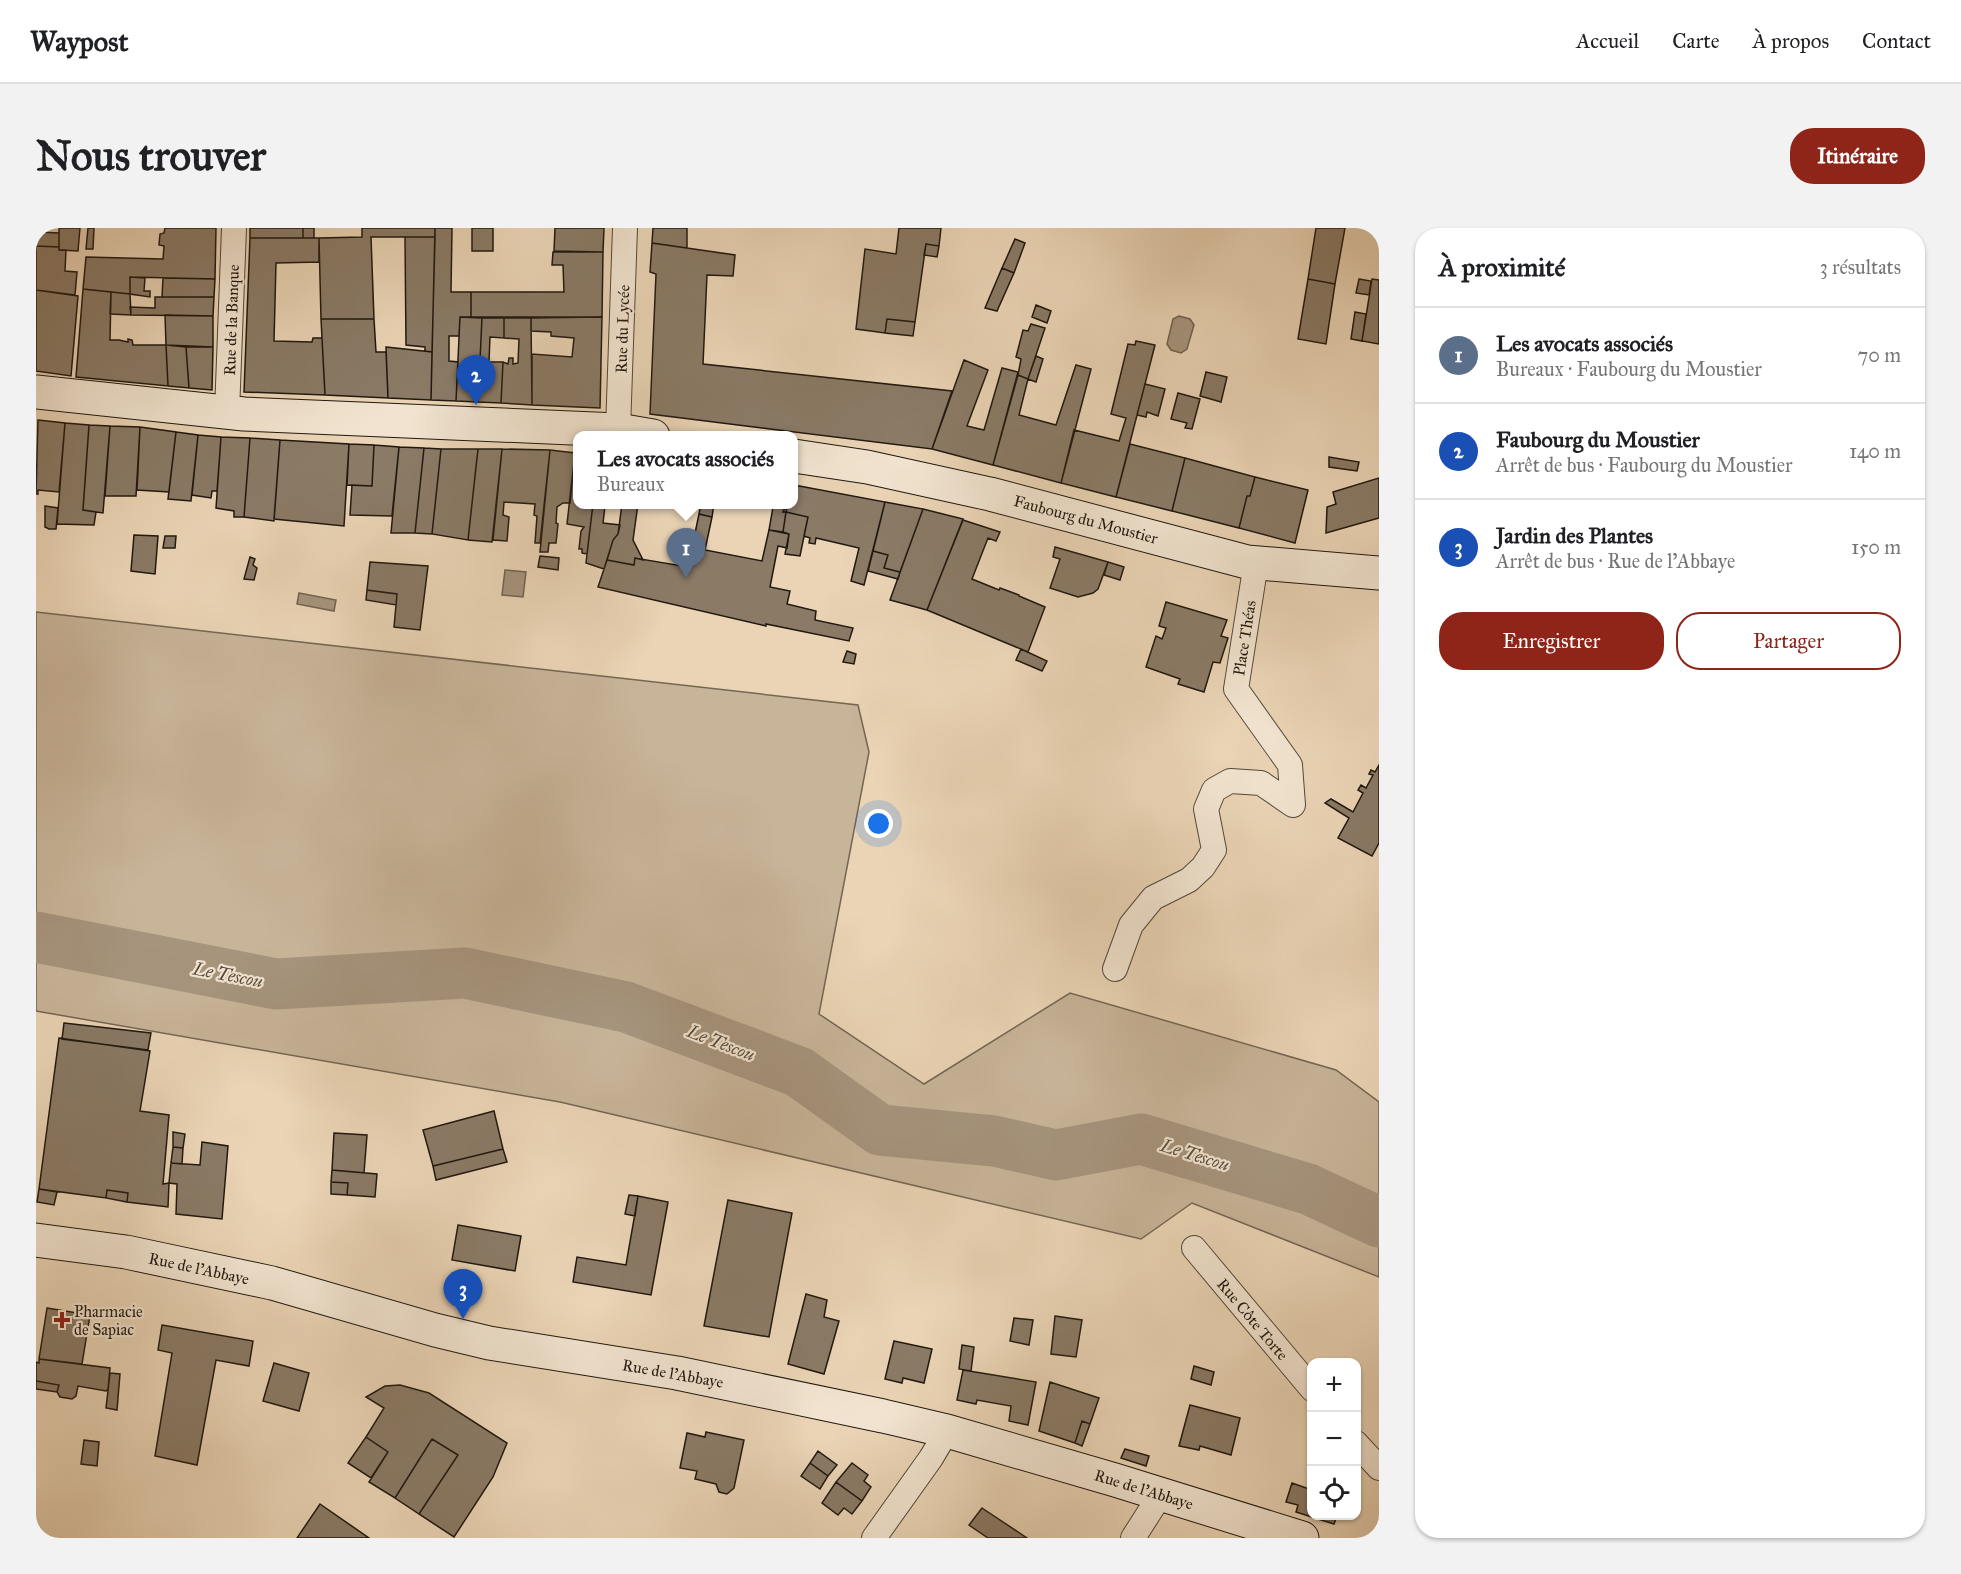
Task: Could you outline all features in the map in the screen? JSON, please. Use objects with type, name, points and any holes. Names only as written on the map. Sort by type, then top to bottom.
[{"type":"main road","points":[[36,392],[227,412],[625,431]]},
{"type":"main road","name":"Faubourg du Moustier","points":[[798,457],[867,467],[990,494],[1236,559],[1257,563],[1379,573]]},
{"type":"main road","name":"Rue de l'Abbaye","points":[[36,1240],[126,1252],[272,1283],[435,1330],[489,1343],[677,1373],[807,1399],[947,1431],[1302,1538]]},
{"type":"street","name":"Rue de la Banque","points":[[227,412],[234,228]]},
{"type":"street","name":"Rue du Lycée","points":[[618,430],[625,228]]},
{"type":"street","name":"Place Théas","points":[[1115,969],[1131,924],[1153,898],[1189,880],[1203,867],[1214,850],[1206,809],[1214,789],[1230,781],[1261,783],[1293,805],[1290,765],[1236,689],[1257,563]]},
{"type":"street","name":"Rue Côte Torte","points":[[1194,1248],[1307,1384]]},
{"type":"street","points":[[874,1538],[931,1458],[947,1431]]},
{"type":"street","points":[[1361,1448],[1379,1468]]},
{"type":"street","points":[[1132,1538],[1161,1494]]},
{"type":"shaded area","points":[[1179,316],[1190,319],[1194,325],[1187,349],[1181,353],[1171,350],[1167,344],[1173,319]]},
{"type":"shaded area","points":[[505,570],[526,572],[523,597],[502,595]]},
{"type":"shaded area","points":[[299,593],[336,600],[334,611],[297,604]]},
{"type":"shaded area","points":[[36,612],[858,705],[869,752],[819,1014],[924,1084],[1070,993],[1336,1070],[1379,1102],[1379,1277],[1192,1203],[1141,1239],[560,1102],[36,1011]]},
{"type":"building","points":[[59,228],[80,228],[78,251],[59,250]]},
{"type":"building","points":[[88,228],[94,228],[93,249],[86,249]]},
{"type":"building","points":[[165,228],[216,228],[215,279],[130,277],[130,294],[83,289],[86,257],[163,259],[164,246],[159,245],[160,234],[164,233]]},
{"type":"building","points":[[250,228],[303,228],[303,238],[250,238]]},
{"type":"building","points":[[303,228],[314,228],[314,238],[303,238]]},
{"type":"building","points":[[362,228],[435,228],[435,237],[371,237],[374,319],[321,319],[319,238],[362,237]]},
{"type":"building","points":[[435,228],[452,228],[451,292],[471,292],[471,317],[460,317],[459,336],[449,336],[449,361],[458,362],[456,401],[431,400]]},
{"type":"building","points":[[472,228],[493,228],[493,251],[472,251]]},
{"type":"building","points":[[555,228],[604,228],[603,252],[554,251]]},
{"type":"building","points":[[653,228],[687,228],[687,248],[652,243]]},
{"type":"building","points":[[899,228],[941,228],[939,246],[926,244],[915,322],[887,319],[885,333],[856,329],[865,249],[896,254]]},
{"type":"building","points":[[1316,228],[1345,228],[1335,284],[1308,279]]},
{"type":"building","points":[[36,232],[59,233],[59,247],[36,246]]},
{"type":"building","points":[[405,237],[435,237],[432,352],[425,351],[425,347],[406,345]]},
{"type":"building","points":[[250,238],[319,238],[319,262],[276,263],[274,341],[312,342],[313,338],[322,338],[325,395],[244,392]]},
{"type":"building","points":[[1015,239],[1025,243],[1014,273],[1002,268]]},
{"type":"building","points":[[652,243],[735,255],[733,276],[707,275],[703,364],[952,391],[932,449],[650,414],[656,274],[650,272]]},
{"type":"building","points":[[926,244],[939,246],[937,257],[924,255]]},
{"type":"building","points":[[36,246],[59,247],[59,250],[66,250],[65,271],[77,272],[75,295],[36,290]]},
{"type":"building","points":[[553,252],[603,252],[602,317],[471,317],[471,292],[564,292],[563,265],[552,265]]},
{"type":"building","points":[[1002,268],[1014,273],[997,311],[985,308]]},
{"type":"building","points":[[130,277],[145,278],[144,291],[150,291],[150,297],[130,294]]},
{"type":"building","points":[[163,278],[215,279],[214,297],[162,297]]},
{"type":"building","points":[[1308,279],[1335,284],[1326,344],[1298,339]]},
{"type":"building","points":[[1359,279],[1371,281],[1369,295],[1356,293]]},
{"type":"building","points":[[1372,279],[1379,280],[1379,344],[1362,341]]},
{"type":"building","points":[[83,289],[111,292],[110,340],[128,342],[128,339],[132,340],[133,345],[166,345],[168,386],[76,377]]},
{"type":"building","points":[[36,290],[78,296],[71,376],[36,371]]},
{"type":"building","points":[[111,292],[130,294],[131,315],[110,314]]},
{"type":"building","points":[[155,297],[214,297],[213,316],[131,315],[130,307],[155,308]]},
{"type":"building","points":[[1036,305],[1051,311],[1047,323],[1032,317]]},
{"type":"building","points":[[1355,312],[1366,314],[1362,341],[1351,339]]},
{"type":"building","points":[[165,315],[213,316],[213,347],[166,345]]},
{"type":"building","points":[[460,317],[482,318],[478,402],[456,401]]},
{"type":"building","points":[[602,317],[600,408],[532,405],[532,354],[572,357],[574,338],[551,336],[551,332],[531,331],[531,318]]},
{"type":"building","points":[[482,318],[504,318],[504,338],[490,337],[489,362],[503,362],[501,403],[478,402]]},
{"type":"building","points":[[504,318],[531,318],[532,405],[501,403],[503,362],[508,364],[509,358],[513,358],[513,364],[518,363],[519,339],[504,338]]},
{"type":"building","points":[[321,319],[374,319],[376,352],[386,352],[388,398],[325,395]]},
{"type":"building","points":[[887,319],[915,322],[913,336],[885,333]]},
{"type":"building","points":[[1031,324],[1045,328],[1028,379],[1018,375],[1021,359],[1016,357],[1023,330],[1028,331]]},
{"type":"building","points":[[1136,341],[1155,345],[1116,497],[1061,483],[1074,430],[1119,441],[1126,418],[1111,414],[1128,344],[1135,345]]},
{"type":"building","points":[[166,345],[186,347],[189,388],[168,386]]},
{"type":"building","points":[[186,347],[213,347],[212,390],[189,388]]},
{"type":"building","points":[[386,347],[432,352],[431,400],[388,398]]},
{"type":"building","points":[[1036,356],[1043,359],[1036,382],[1028,379]]},
{"type":"building","points":[[964,360],[988,370],[967,426],[984,430],[1002,368],[1018,372],[993,465],[932,449]]},
{"type":"building","points":[[1076,365],[1091,369],[1061,483],[993,465],[1018,375],[1028,379],[1019,415],[1056,425]]},
{"type":"building","points":[[1206,372],[1227,377],[1221,402],[1200,396]]},
{"type":"building","points":[[1145,384],[1165,389],[1158,416],[1147,412],[1146,417],[1137,415]]},
{"type":"building","points":[[1178,393],[1200,399],[1192,429],[1185,428],[1187,423],[1171,419]]},
{"type":"building","points":[[38,420],[65,423],[59,492],[38,490],[36,494]]},
{"type":"building","points":[[65,423],[89,425],[83,510],[96,512],[94,525],[57,524]]},
{"type":"building","points":[[89,425],[110,426],[103,513],[83,510]]},
{"type":"building","points":[[110,426],[140,427],[136,496],[105,496]]},
{"type":"building","points":[[140,427],[176,432],[169,492],[137,490]]},
{"type":"building","points":[[176,432],[198,435],[191,501],[168,499]]},
{"type":"building","points":[[198,435],[221,437],[217,491],[212,491],[211,498],[192,495]]},
{"type":"building","points":[[221,437],[250,438],[244,517],[234,517],[234,511],[216,508]]},
{"type":"building","points":[[250,438],[280,440],[274,521],[244,517]]},
{"type":"building","points":[[280,440],[349,444],[344,526],[274,519]]},
{"type":"building","points":[[349,444],[374,445],[372,486],[347,485]]},
{"type":"building","points":[[1130,444],[1185,458],[1172,511],[1116,497]]},
{"type":"building","points":[[374,445],[399,447],[392,516],[350,515],[352,485],[372,486]]},
{"type":"building","points":[[399,447],[424,448],[415,533],[391,533]]},
{"type":"building","points":[[424,448],[441,449],[432,534],[415,533]]},
{"type":"building","points":[[441,449],[478,449],[468,540],[432,534]]},
{"type":"building","points":[[478,449],[502,449],[492,542],[468,540]]},
{"type":"building","points":[[502,449],[550,450],[540,543],[535,543],[537,516],[534,515],[535,504],[504,502],[503,515],[509,517],[507,541],[493,540]]},
{"type":"building","points":[[550,450],[573,453],[570,503],[563,503],[557,507],[556,543],[549,543],[548,552],[540,552]]},
{"type":"building","points":[[1329,457],[1359,462],[1357,471],[1329,467]]},
{"type":"building","points":[[1185,458],[1255,477],[1250,496],[1247,496],[1239,528],[1172,511]]},
{"type":"building","points":[[573,471],[573,509],[592,509],[587,554],[582,553],[582,549],[579,549],[581,531],[584,527],[567,524]]},
{"type":"building","points":[[1255,477],[1308,490],[1295,543],[1239,528],[1247,496],[1250,496]]},
{"type":"building","points":[[1379,478],[1379,518],[1326,533],[1327,507],[1336,504],[1333,492]]},
{"type":"building","points":[[798,486],[885,502],[864,585],[851,581],[859,548],[816,538],[815,544],[809,543],[810,538],[804,536],[808,517],[786,512],[787,509],[798,509]]},
{"type":"building","points":[[885,502],[923,509],[900,572],[884,568],[888,555],[873,551]]},
{"type":"building","points":[[45,506],[58,508],[56,529],[45,527]]},
{"type":"building","points":[[592,509],[605,509],[603,523],[620,525],[618,534],[613,540],[604,569],[586,563]]},
{"type":"building","points":[[621,509],[637,509],[633,540],[643,560],[635,558],[634,565],[607,560],[613,540],[618,534]]},
{"type":"building","points":[[700,509],[713,509],[712,517],[699,514]]},
{"type":"building","points":[[773,509],[785,509],[783,532],[769,530]]},
{"type":"building","points":[[923,509],[963,519],[927,610],[890,600]]},
{"type":"building","points":[[786,512],[808,517],[800,556],[785,554],[789,534],[783,532]]},
{"type":"building","points":[[699,514],[712,517],[705,550],[762,561],[769,530],[789,534],[787,548],[778,546],[770,587],[790,591],[787,604],[816,611],[815,620],[853,628],[849,641],[766,624],[766,626],[598,587],[607,560],[634,565],[635,558],[688,567]]},
{"type":"building","points":[[963,520],[1000,532],[996,541],[988,538],[972,579],[1019,595],[1045,607],[1028,652],[927,610]]},
{"type":"building","points":[[134,535],[158,536],[155,574],[131,571]]},
{"type":"building","points":[[165,536],[176,536],[175,548],[163,548]]},
{"type":"building","points":[[1055,547],[1108,562],[1098,589],[1093,593],[1078,597],[1050,588],[1060,559],[1053,557]]},
{"type":"building","points":[[873,551],[888,555],[884,568],[900,572],[898,579],[868,571]]},
{"type":"building","points":[[540,556],[559,558],[558,570],[538,567]]},
{"type":"building","points":[[250,557],[255,559],[253,565],[257,568],[254,580],[244,579]]},
{"type":"building","points":[[370,562],[428,566],[420,630],[394,627],[397,594],[367,590]]},
{"type":"building","points":[[1108,562],[1124,567],[1120,580],[1104,575]]},
{"type":"building","points":[[367,590],[397,594],[396,605],[366,600]]},
{"type":"building","points":[[1166,602],[1227,620],[1221,636],[1228,638],[1220,663],[1213,662],[1204,692],[1178,684],[1180,679],[1146,667],[1156,636],[1162,639],[1166,628],[1159,626]]},
{"type":"building","points":[[1021,649],[1047,661],[1042,671],[1016,660]]},
{"type":"building","points":[[847,651],[856,654],[854,664],[843,662]]},
{"type":"building","points":[[1379,765],[1379,843],[1372,856],[1338,838],[1349,818],[1325,803],[1331,799],[1353,812],[1363,793],[1358,790],[1361,785],[1366,788],[1373,775],[1369,774],[1371,770],[1375,772]]},
{"type":"building","points":[[64,1023],[151,1033],[148,1050],[62,1039]]},
{"type":"building","points":[[59,1038],[150,1051],[140,1111],[169,1115],[163,1184],[169,1183],[168,1207],[127,1202],[128,1193],[107,1190],[106,1198],[39,1189]]},
{"type":"building","points":[[494,1111],[503,1149],[433,1166],[423,1130]]},
{"type":"building","points":[[173,1132],[185,1134],[183,1148],[173,1147]]},
{"type":"building","points":[[334,1133],[367,1135],[364,1173],[332,1170]]},
{"type":"building","points":[[202,1142],[228,1146],[222,1219],[176,1214],[177,1184],[169,1183],[171,1163],[200,1165]]},
{"type":"building","points":[[173,1147],[183,1148],[182,1164],[171,1163]]},
{"type":"building","points":[[503,1149],[507,1162],[436,1180],[433,1166]]},
{"type":"building","points":[[332,1170],[377,1174],[375,1197],[347,1195],[348,1183],[331,1182]]},
{"type":"building","points":[[331,1182],[348,1183],[347,1195],[331,1194]]},
{"type":"building","points":[[39,1189],[57,1192],[54,1205],[37,1202]]},
{"type":"building","points":[[107,1190],[128,1193],[127,1202],[106,1198]]},
{"type":"building","points":[[629,1195],[638,1196],[635,1216],[625,1214]]},
{"type":"building","points":[[638,1196],[668,1202],[651,1295],[573,1282],[577,1257],[626,1265]]},
{"type":"building","points":[[728,1200],[792,1213],[769,1337],[704,1326]]},
{"type":"building","points":[[458,1225],[521,1236],[515,1271],[452,1260]]},
{"type":"building","points":[[806,1294],[827,1300],[824,1317],[839,1321],[824,1374],[788,1364]]},
{"type":"building","points":[[47,1308],[90,1315],[82,1364],[39,1359]]},
{"type":"building","points":[[1055,1316],[1082,1320],[1076,1357],[1051,1354]]},
{"type":"building","points":[[1014,1318],[1033,1320],[1029,1345],[1010,1341]]},
{"type":"building","points":[[162,1325],[253,1341],[249,1366],[216,1360],[197,1465],[155,1456],[172,1353],[158,1350]]},
{"type":"building","points":[[894,1341],[932,1349],[924,1383],[903,1378],[902,1383],[885,1379]]},
{"type":"building","points":[[962,1345],[974,1347],[971,1371],[959,1369]]},
{"type":"building","points":[[39,1359],[110,1368],[108,1389],[106,1391],[78,1386],[76,1396],[72,1399],[60,1397],[57,1392],[59,1385],[36,1381],[36,1362],[39,1363]]},
{"type":"building","points":[[274,1363],[309,1373],[299,1411],[263,1401]]},
{"type":"building","points":[[1194,1366],[1214,1372],[1211,1385],[1191,1379]]},
{"type":"building","points":[[963,1370],[1036,1382],[1028,1425],[1009,1421],[1011,1406],[977,1400],[976,1404],[957,1400]]},
{"type":"building","points":[[110,1373],[120,1374],[117,1410],[106,1408]]},
{"type":"building","points":[[36,1381],[59,1385],[57,1392],[36,1389]]},
{"type":"building","points":[[1050,1382],[1099,1398],[1090,1424],[1082,1421],[1075,1443],[1039,1431]]},
{"type":"building","points":[[400,1385],[429,1393],[507,1443],[493,1477],[454,1537],[419,1514],[458,1455],[432,1439],[395,1498],[369,1482],[388,1452],[366,1437],[384,1408],[366,1397],[385,1386]]},
{"type":"building","points":[[1190,1405],[1240,1418],[1231,1455],[1200,1446],[1199,1450],[1179,1446]]},
{"type":"building","points":[[1082,1421],[1090,1424],[1082,1446],[1075,1443]]},
{"type":"building","points":[[706,1432],[744,1440],[734,1488],[727,1494],[719,1492],[716,1484],[695,1479],[697,1471],[680,1468],[687,1433],[705,1437]]},
{"type":"building","points":[[366,1437],[388,1452],[371,1478],[348,1463]]},
{"type":"building","points":[[432,1439],[458,1455],[419,1514],[395,1498]]},
{"type":"building","points":[[84,1440],[99,1442],[97,1466],[81,1464]]},
{"type":"building","points":[[1125,1449],[1149,1456],[1146,1466],[1121,1458]]},
{"type":"building","points":[[818,1451],[837,1465],[828,1476],[810,1463]]},
{"type":"building","points":[[810,1463],[828,1476],[820,1489],[801,1476]]},
{"type":"building","points":[[852,1463],[868,1475],[864,1481],[871,1487],[862,1501],[836,1482]]},
{"type":"building","points":[[836,1482],[862,1501],[852,1514],[844,1508],[838,1515],[822,1503]]},
{"type":"building","points":[[1292,1483],[1307,1488],[1307,1515],[1296,1512],[1298,1505],[1286,1502]]},
{"type":"building","points":[[320,1504],[369,1538],[297,1538]]},
{"type":"building","points":[[982,1508],[1027,1538],[988,1538],[969,1525]]},
{"type":"building","points":[[1321,1520],[1336,1520],[1334,1524]]},
{"type":"waterway","name":"Le Tescou","points":[[36,937],[276,984],[465,973],[626,1007],[799,1072],[880,1130],[994,1141],[1056,1155],[1141,1139],[1308,1189],[1379,1222]]},
{"type":"place","name":"Faubourg du Moustier","points":[[476,405]]},
{"type":"place","name":"Les avocats associés","points":[[686,578]]},
{"type":"place","name":"Jardin des Plantes","points":[[463,1319]]},
{"type":"place","name":"Pharmacie de Sapiac","points":[[62,1320]]}]
